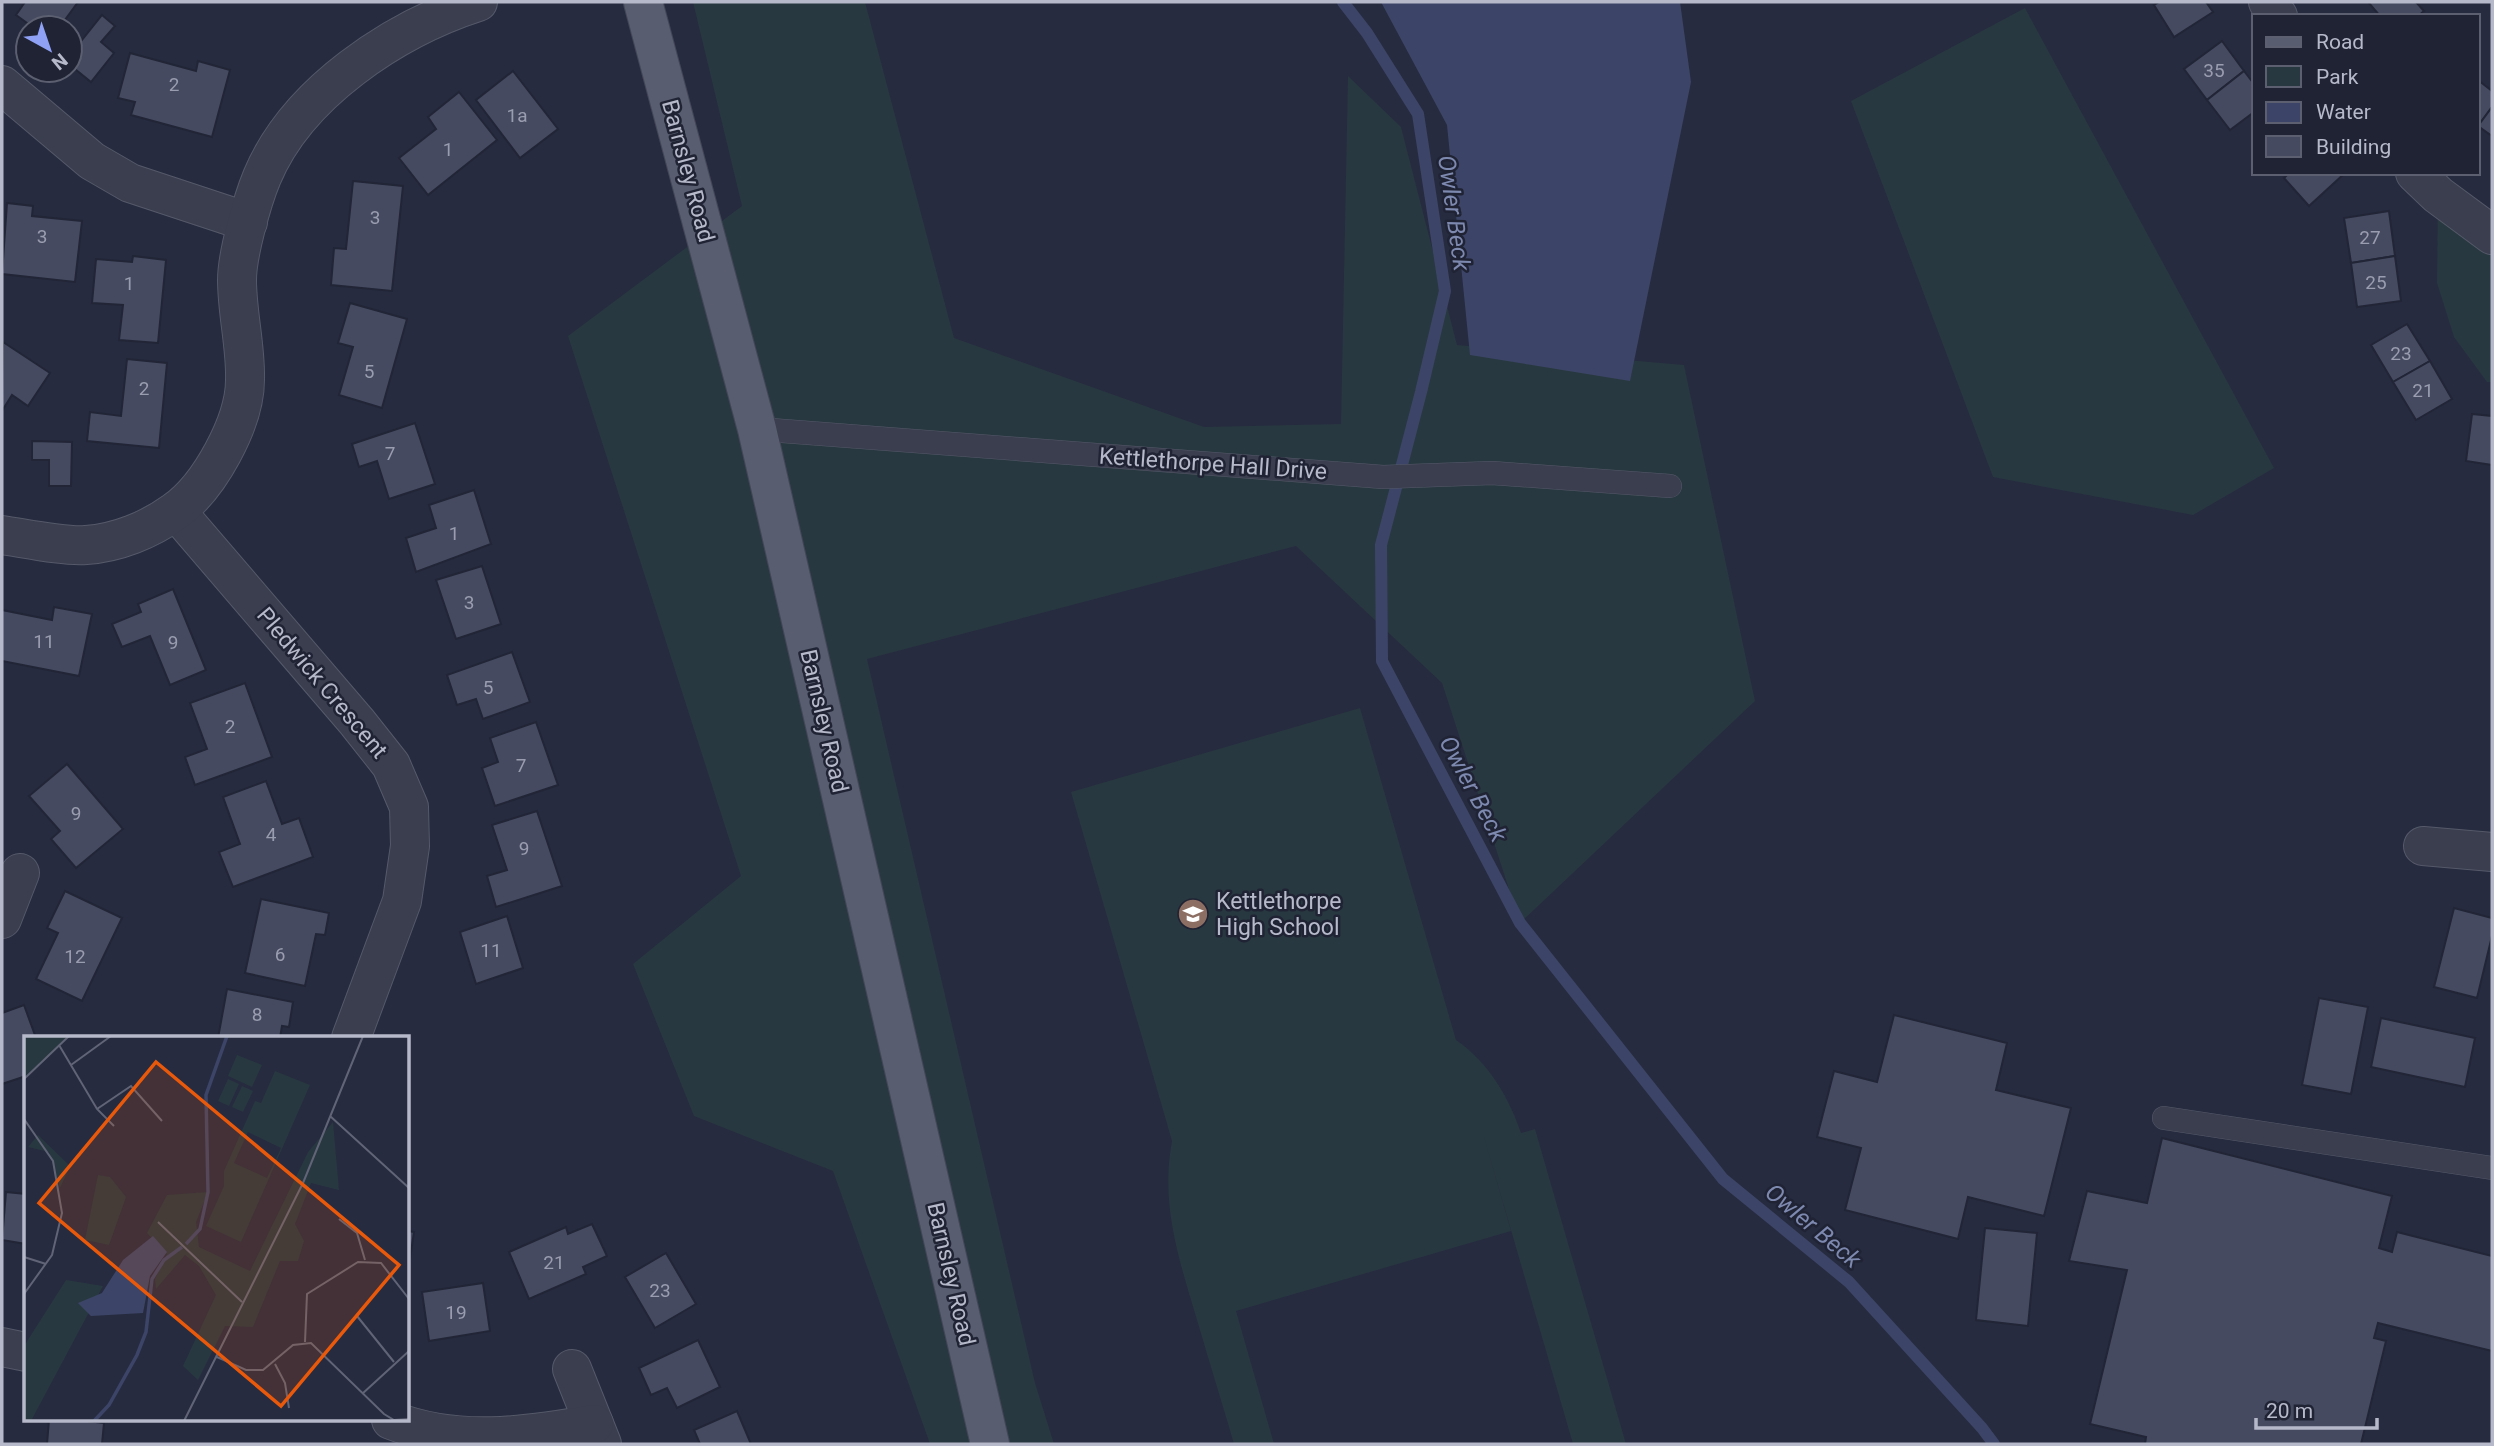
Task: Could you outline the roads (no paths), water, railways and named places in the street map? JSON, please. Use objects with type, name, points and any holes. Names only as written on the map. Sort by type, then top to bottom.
[{"type":"main road","name":"Barnsley Road","points":[[643,2],[757,429],[990,1444]]},
{"type":"street","points":[[2,535],[85,545],[135,534],[176,511],[210,475],[235,429],[246,382],[237,278],[248,222],[262,176],[292,125],[334,82],[394,38],[478,2]]},
{"type":"street","points":[[2,85],[92,161],[130,183],[248,222]]},
{"type":"street","points":[[2417,175],[2438,195],[2492,235]]},
{"type":"street","name":"Pledwick Crescent","points":[[176,511],[383,754],[391,765],[409,807],[410,846],[402,901],[352,1036]]},
{"type":"street","points":[[2423,846],[2492,852]]},
{"type":"street","points":[[2,919],[20,873]]},
{"type":"street","points":[[2,1346],[24,1352]]},
{"type":"street","points":[[395,1422],[411,1429],[464,1440],[598,1434],[572,1368]]},
{"type":"lane","name":"Kettlethorpe Hall Drive","points":[[757,429],[1383,477],[1492,473],[1670,486]]},
{"type":"lane","points":[[2164,1118],[2492,1168]]},
{"type":"water","points":[[1381,2],[1680,2],[1691,82],[1630,381],[1470,355],[1447,125]]},
{"type":"waterway","name":"Owler Beck","points":[[1343,2],[1367,33],[1418,114],[1445,291],[1381,545],[1382,661],[1520,923],[1723,1179],[1849,1282],[1994,1444]]},
{"type":"place","name":"Kettlethorpe High School","points":[[1193,914]]}]
